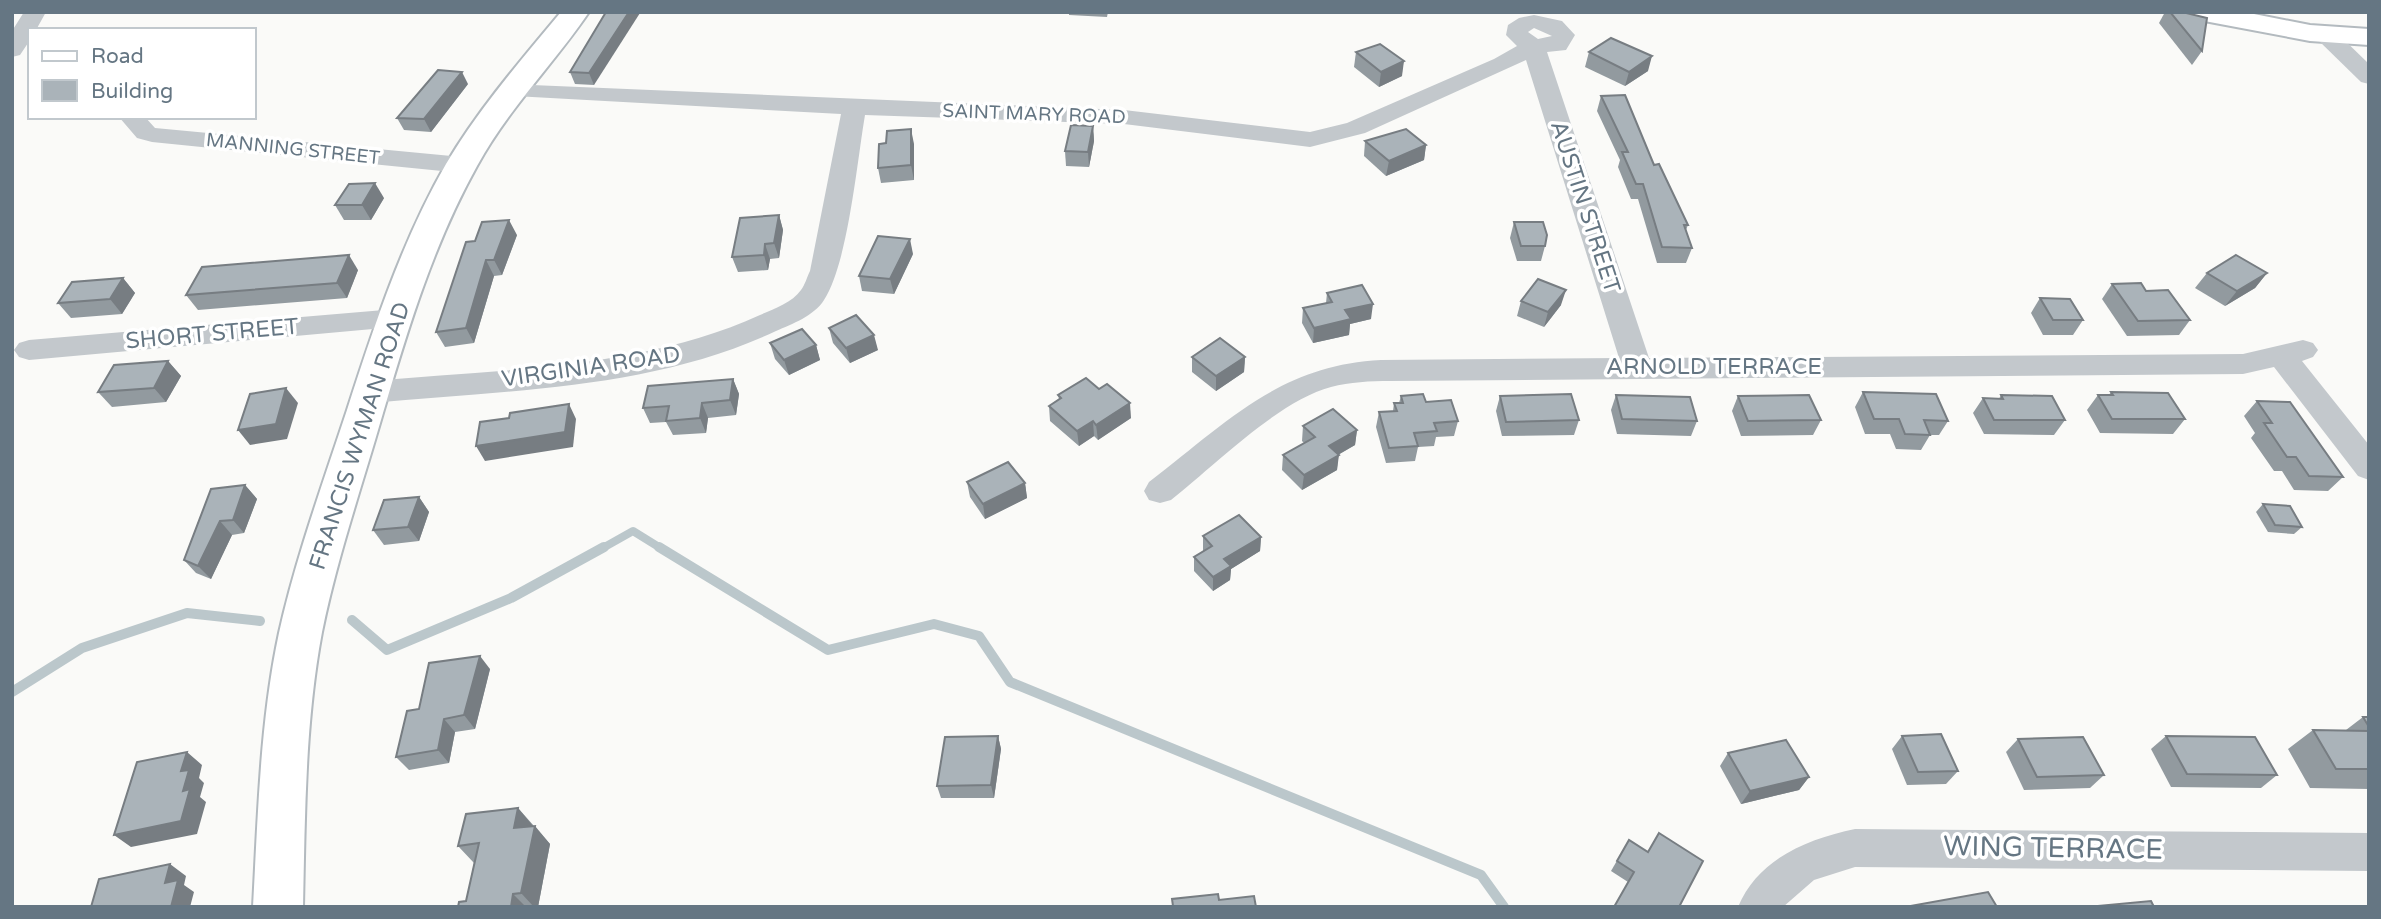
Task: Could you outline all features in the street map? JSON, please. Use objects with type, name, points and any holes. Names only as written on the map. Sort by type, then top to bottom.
[{"type":"main road","name":"FRANCIS WYMAN ROAD","points":[[278,907],[290,720],[299,639],[313,582],[396,319],[431,231],[462,165],[514,89],[576,12]]},
{"type":"main road","points":[[2199,12],[2326,35],[2369,37]]},
{"type":"street","points":[[12,50],[35,12]]},
{"type":"street","points":[[2326,35],[2369,76]]},
{"type":"street","name":"SAINT MARY ROAD","points":[[514,89],[1150,119],[1260,136],[1310,140],[1356,128],[1502,64],[1533,46]]},
{"type":"street","name":"AUSTIN STREET","points":[[1533,46],[1637,367]]},
{"type":"street","name":"VIRGINIA ROAD","points":[[372,392],[648,363],[729,341],[792,312],[812,297],[824,271],[854,107]]},
{"type":"street","name":"MANNING STREET","points":[[133,119],[150,135],[462,165]]},
{"type":"street","name":"SHORT STREET","points":[[29,349],[396,319]]},
{"type":"street","name":"ARNOLD TERRACE","points":[[1160,491],[1280,400],[1329,377],[1390,370],[2243,364],[2292,353],[2369,468]]},
{"type":"street","name":"WING TERRACE","points":[[1758,907],[1781,879],[1797,867],[1814,858],[1855,848],[2369,852]]},
{"type":"building","points":[[606,12],[629,12],[589,73],[570,72]]},
{"type":"building","points":[[2170,12],[2207,18],[2202,51]]},
{"type":"building","points":[[1611,38],[1652,56],[1629,72],[1589,52]]},
{"type":"building","points":[[1380,44],[1404,61],[1381,72],[1356,52]]},
{"type":"building","points":[[438,70],[462,72],[424,119],[397,118]]},
{"type":"building","points":[[1625,95],[1654,165],[1659,164],[1688,225],[1684,225],[1692,248],[1662,247],[1643,184],[1636,184],[1622,152],[1628,152],[1601,96]]},
{"type":"building","points":[[1071,125],[1093,126],[1088,152],[1065,151]]},
{"type":"building","points":[[911,129],[911,165],[878,168],[879,144],[886,143],[887,131]]},
{"type":"building","points":[[1406,129],[1426,145],[1389,161],[1365,141]]},
{"type":"building","points":[[375,183],[362,205],[335,205],[349,184]]},
{"type":"building","points":[[779,215],[774,243],[765,244],[764,255],[732,257],[740,218]]},
{"type":"building","points":[[509,220],[494,260],[486,260],[466,328],[436,332],[466,242],[475,241],[482,222]]},
{"type":"building","points":[[1514,222],[1543,222],[1547,235],[1545,246],[1521,246]]},
{"type":"building","points":[[878,236],[910,239],[890,279],[859,276]]},
{"type":"building","points":[[349,255],[337,283],[186,295],[202,267]]},
{"type":"building","points":[[2236,255],[2267,273],[2237,291],[2207,273]]},
{"type":"building","points":[[123,278],[110,299],[58,303],[72,282]]},
{"type":"building","points":[[1538,279],[1566,290],[1548,312],[1521,301]]},
{"type":"building","points":[[2141,283],[2146,291],[2168,290],[2190,320],[2138,321],[2112,284]]},
{"type":"building","points":[[1362,285],[1373,304],[1345,310],[1351,319],[1314,328],[1303,308],[1332,302],[1327,293]]},
{"type":"building","points":[[2040,298],[2070,299],[2083,320],[2053,320]]},
{"type":"building","points":[[856,315],[874,335],[846,348],[829,328]]},
{"type":"building","points":[[802,329],[816,345],[784,360],[770,343]]},
{"type":"building","points":[[1220,338],[1245,357],[1216,376],[1192,357]]},
{"type":"building","points":[[168,361],[154,388],[98,392],[114,365]]},
{"type":"building","points":[[1086,378],[1099,389],[1107,384],[1130,403],[1096,425],[1093,421],[1077,431],[1049,406],[1061,398],[1058,395]]},
{"type":"building","points":[[733,379],[730,400],[702,403],[700,418],[666,421],[669,406],[643,408],[648,386]]},
{"type":"building","points":[[286,388],[276,424],[238,430],[250,394]]},
{"type":"building","points":[[1863,392],[1936,394],[1948,421],[1924,420],[1930,435],[1905,434],[1899,419],[1874,419]]},
{"type":"building","points":[[2111,392],[2168,393],[2185,419],[2112,419],[2098,395],[2113,395]]},
{"type":"building","points":[[1423,394],[1426,402],[1451,400],[1458,421],[1434,423],[1437,431],[1414,433],[1418,446],[1389,448],[1379,412],[1397,411],[1394,403],[1403,403],[1401,396]]},
{"type":"building","points":[[1571,394],[1579,420],[1506,422],[1500,396]]},
{"type":"building","points":[[1616,395],[1690,397],[1697,421],[1622,419]]},
{"type":"building","points":[[1809,395],[1821,420],[1748,421],[1738,396]]},
{"type":"building","points":[[2001,395],[2052,396],[2065,420],[1994,420],[1983,398],[2003,399]]},
{"type":"building","points":[[2257,401],[2290,402],[2343,477],[2309,476],[2296,457],[2287,457],[2264,423],[2272,423]]},
{"type":"building","points":[[569,404],[565,432],[476,446],[480,422],[509,418],[510,413]]},
{"type":"building","points":[[1333,409],[1357,430],[1329,446],[1339,455],[1304,475],[1283,455],[1315,437],[1303,426]]},
{"type":"building","points":[[1008,462],[1025,483],[983,504],[967,482]]},
{"type":"building","points":[[245,485],[233,520],[220,521],[198,566],[184,560],[211,489]]},
{"type":"building","points":[[419,497],[408,527],[373,530],[384,500]]},
{"type":"building","points":[[2263,504],[2290,506],[2302,527],[2275,525]]},
{"type":"building","points":[[1239,515],[1261,537],[1224,559],[1231,566],[1213,577],[1194,557],[1212,546],[1203,536]]},
{"type":"building","points":[[480,656],[464,715],[444,719],[438,750],[396,757],[407,711],[419,709],[429,663]]},
{"type":"building","points":[[2313,730],[2369,731],[2369,769],[2336,769]]},
{"type":"building","points":[[1941,734],[1958,771],[1918,772],[1902,736]]},
{"type":"building","points":[[998,736],[991,785],[937,786],[945,737]]},
{"type":"building","points":[[2166,736],[2255,737],[2277,775],[2187,774]]},
{"type":"building","points":[[2083,737],[2104,775],[2037,777],[2018,739]]},
{"type":"building","points":[[1786,740],[1809,777],[1750,791],[1728,753]]},
{"type":"building","points":[[187,752],[181,771],[189,770],[183,791],[190,789],[181,821],[114,835],[137,762]]},
{"type":"building","points":[[518,808],[514,828],[535,826],[521,893],[513,894],[511,907],[458,907],[459,902],[466,901],[479,843],[458,846],[466,814]]},
{"type":"building","points":[[1659,833],[1703,861],[1679,907],[1614,907],[1634,872],[1617,861],[1629,840],[1648,852]]},
{"type":"building","points":[[170,864],[165,883],[178,880],[171,907],[91,907],[99,879]]},
{"type":"building","points":[[1988,892],[1997,907],[1905,907]]},
{"type":"building","points":[[1218,894],[1219,900],[1254,896],[1256,907],[1167,907],[1173,906],[1172,899]]},
{"type":"building","points":[[2151,901],[2154,907],[2087,907]]},
{"type":"waterway","points":[[601,549],[633,531],[662,549]]},
{"type":"waterway","points":[[352,620],[387,650],[511,598],[604,547]]},
{"type":"waterway","points":[[659,547],[828,650],[934,624],[979,636],[1010,682],[1481,875],[1504,907]]},
{"type":"waterway","points":[[12,692],[82,648],[187,613],[260,621]]}]
